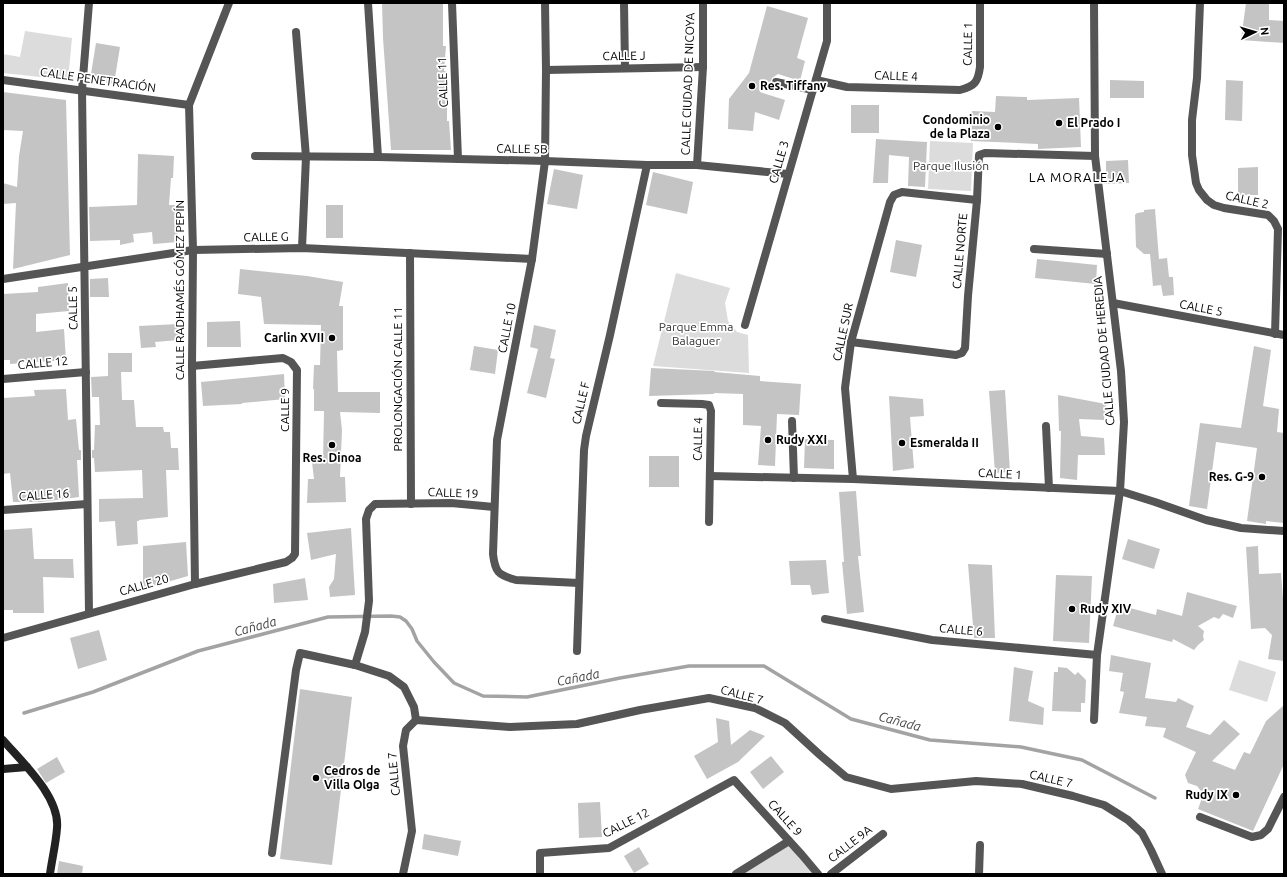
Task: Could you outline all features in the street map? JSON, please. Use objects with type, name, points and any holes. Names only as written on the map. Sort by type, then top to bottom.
[{"type":"main road","points":[[3,740],[27,767],[51,798],[56,812],[58,827],[50,874]]},
{"type":"main road","points":[[3,769],[27,767]]},
{"type":"street","name":"CALLE 5","points":[[89,3],[82,90],[89,613]]},
{"type":"street","name":"CALLE RADHAMÉS GÓMEZ PEPÍN","points":[[195,584],[192,366],[193,250],[189,104],[229,3]]},
{"type":"street","points":[[368,3],[378,157]]},
{"type":"street","name":"CALLE 11","points":[[452,3],[458,159]]},
{"type":"street","name":"CALLE 10","points":[[545,3],[546,161],[532,259],[497,440],[493,554],[494,564],[498,573],[506,578],[516,580],[579,583]]},
{"type":"street","points":[[624,3],[625,68]]},
{"type":"street","name":"CALLE CIUDAD DE NICOYA","points":[[697,165],[703,67],[703,3]]},
{"type":"street","name":"CALLE 3","points":[[745,325],[827,38],[827,3]]},
{"type":"street","name":"CALLE 1","points":[[975,84],[979,76],[980,67],[980,3]]},
{"type":"street","name":"CALLE CIUDAD DE HEREDIA","points":[[1094,3],[1095,156],[1121,371],[1124,422],[1120,491],[1097,655],[1094,720]]},
{"type":"street","name":"CALLE 2","points":[[1200,3],[1197,78],[1192,127],[1192,155],[1196,183],[1199,190],[1207,200],[1214,205],[1268,215],[1274,221],[1278,229],[1275,334]]},
{"type":"street","points":[[296,32],[306,157],[302,248]]},
{"type":"street","name":"CALLE J","points":[[546,70],[703,67]]},
{"type":"street","name":"CALLE PENETRACIÓN","points":[[3,80],[189,104]]},
{"type":"street","name":"CALLE 4","points":[[816,80],[847,87],[960,90],[975,84]]},
{"type":"street","points":[[776,82],[813,90]]},
{"type":"street","name":"CALLE NORTE","points":[[851,342],[956,354],[962,353],[965,348],[968,296],[977,200],[979,156],[984,153],[1095,156]]},
{"type":"street","name":"CALLE 5B","points":[[255,156],[378,157],[647,165],[697,165],[788,174]]},
{"type":"street","name":"CALLE F","points":[[577,651],[584,450],[586,436],[610,335],[647,165]]},
{"type":"street","name":"CALLE SUR","points":[[853,479],[845,388],[851,342],[890,202],[894,195],[902,192],[977,200]]},
{"type":"street","name":"CALLE G","points":[[3,279],[193,250],[302,248],[532,259]]},
{"type":"street","points":[[1034,249],[1107,254]]},
{"type":"street","name":"PROLONGACIÓN CALLE 11","points":[[410,253],[410,504]]},
{"type":"street","name":"CALLE 5","points":[[1113,303],[1284,335]]},
{"type":"street","name":"CALLE 9","points":[[192,366],[283,358],[291,362],[297,370],[296,554],[292,558]]},
{"type":"street","name":"CALLE 12","points":[[3,379],[86,372]]},
{"type":"street","name":"CALLE 4","points":[[661,403],[709,405],[711,411],[709,522]]},
{"type":"street","points":[[792,421],[794,478]]},
{"type":"street","points":[[1046,426],[1049,488]]},
{"type":"street","name":"CALLE 1","points":[[710,476],[853,479],[1120,491],[1206,520],[1241,528],[1284,531]]},
{"type":"street","name":"CALLE 19","points":[[355,665],[365,632],[369,601],[366,519],[369,510],[375,504],[451,503],[494,507]]},
{"type":"street","name":"CALLE 16","points":[[3,510],[88,504]]},
{"type":"street","name":"CALLE 20","points":[[3,638],[195,584],[286,562],[292,558]]},
{"type":"street","name":"CALLE 6","points":[[825,619],[932,640],[1097,655]]},
{"type":"street","points":[[272,854],[296,670],[300,653],[355,665],[389,676],[404,687],[414,707],[416,720]]},
{"type":"street","name":"CALLE 7","points":[[403,874],[412,831],[404,746],[406,730],[416,720],[510,727],[577,724],[640,710],[709,698],[755,708],[785,723],[846,777],[891,790],[976,781],[1022,784],[1104,805],[1128,820],[1142,833],[1162,874]]},
{"type":"street","name":"CALLE 9","points":[[734,780],[818,874]]},
{"type":"street","name":"CALLE 12","points":[[540,874],[540,853],[609,848],[734,780]]},
{"type":"street","points":[[1200,817],[1252,837],[1261,835],[1268,829],[1284,797]]},
{"type":"street","name":"CALLE 9A","points":[[831,874],[883,834]]},
{"type":"street","points":[[736,874],[790,842]]},
{"type":"street","points":[[979,874],[980,845]]},
{"type":"green space","points":[[25,31],[72,38],[68,80],[3,73],[3,54],[20,57]]},
{"type":"green space","name":"Parque Ilusión","points":[[930,141],[973,143],[971,191],[928,189]]},
{"type":"green space","name":"Parque Emma Balaguer","points":[[676,273],[730,288],[725,303],[728,321],[737,332],[748,335],[749,373],[653,366]]},
{"type":"green space","points":[[1239,660],[1276,672],[1267,702],[1229,690]]},
{"type":"green space","points":[[789,841],[816,874],[736,874]]},
{"type":"building","points":[[382,3],[443,3],[443,46],[446,46],[444,71],[446,71],[445,94],[447,94],[447,121],[449,121],[451,150],[391,150]]},
{"type":"building","points":[[1246,3],[1269,3],[1269,20],[1284,21],[1284,43],[1241,40]]},
{"type":"building","points":[[767,6],[808,18],[797,58],[805,61],[800,81],[778,74],[772,78],[760,92],[785,100],[779,120],[755,112],[753,131],[728,129],[729,99],[749,73]]},
{"type":"building","points":[[96,43],[120,47],[114,84],[90,80]]},
{"type":"building","points":[[1110,80],[1144,81],[1144,98],[1110,98]]},
{"type":"building","points":[[1226,80],[1243,81],[1242,121],[1225,120]]},
{"type":"building","points":[[3,92],[66,100],[70,255],[13,269],[16,203],[3,204],[3,183],[17,187],[19,156],[23,131],[3,130]]},
{"type":"building","points":[[996,96],[1027,97],[1027,100],[1079,98],[1081,147],[1038,149],[1038,144],[971,141],[972,111],[995,112]]},
{"type":"building","points":[[851,105],[879,105],[879,133],[851,133]]},
{"type":"building","points":[[876,139],[927,142],[925,187],[908,186],[909,157],[889,155],[888,183],[873,183]]},
{"type":"building","points":[[138,154],[174,156],[173,178],[171,178],[169,205],[176,205],[178,242],[153,244],[152,232],[133,234],[134,242],[120,245],[120,240],[90,241],[89,207],[137,205]]},
{"type":"building","points":[[1128,160],[1129,183],[1104,184],[1102,172],[1106,172],[1106,161]]},
{"type":"building","points":[[1258,167],[1258,195],[1238,195],[1238,168]]},
{"type":"building","points":[[554,169],[583,175],[577,209],[547,204]]},
{"type":"building","points":[[653,172],[693,182],[687,214],[646,205]]},
{"type":"building","points":[[326,205],[343,205],[343,238],[326,238]]},
{"type":"building","points":[[1155,209],[1159,259],[1167,258],[1169,277],[1173,277],[1174,295],[1163,296],[1161,285],[1153,286],[1150,254],[1144,254],[1136,247],[1135,215],[1137,213],[1144,212],[1144,210]]},
{"type":"building","points":[[896,240],[922,245],[916,277],[890,272]]},
{"type":"building","points":[[1037,259],[1097,265],[1096,284],[1035,278]]},
{"type":"building","points":[[240,269],[307,276],[343,282],[339,306],[343,306],[343,350],[337,351],[338,392],[380,392],[380,413],[340,412],[342,430],[340,477],[345,477],[346,502],[307,503],[308,479],[314,479],[312,462],[323,462],[324,411],[314,411],[313,389],[314,365],[320,365],[321,325],[264,324],[261,297],[238,294]]},
{"type":"building","points":[[108,278],[109,297],[90,297],[90,279]]},
{"type":"building","points":[[68,283],[69,311],[36,314],[36,332],[64,329],[66,360],[10,364],[10,360],[3,360],[3,294],[38,292],[38,287]]},
{"type":"building","points":[[240,321],[241,347],[207,347],[207,322]]},
{"type":"building","points":[[178,324],[179,340],[155,342],[156,347],[141,348],[139,326]]},
{"type":"building","points":[[534,325],[556,330],[550,358],[555,359],[546,398],[527,393],[538,349],[530,347]]},
{"type":"building","points":[[474,346],[498,350],[495,374],[470,370]]},
{"type":"building","points":[[1254,346],[1271,350],[1263,406],[1279,409],[1277,432],[1284,433],[1284,523],[1266,521],[1266,524],[1247,521],[1257,448],[1216,442],[1207,509],[1189,506],[1200,423],[1241,428]]},
{"type":"building","points":[[108,353],[132,353],[132,372],[121,372],[122,400],[134,400],[136,427],[163,427],[164,432],[170,432],[171,448],[178,448],[179,470],[166,470],[168,517],[137,521],[138,544],[117,546],[115,521],[99,522],[99,499],[143,498],[142,470],[95,472],[92,450],[94,450],[95,425],[100,425],[99,397],[92,397],[91,377],[108,376]]},
{"type":"building","points":[[651,368],[715,371],[714,372],[760,376],[760,381],[801,384],[799,415],[777,414],[775,466],[758,465],[761,426],[743,425],[743,394],[714,393],[649,396]]},
{"type":"building","points":[[284,374],[285,399],[242,404],[203,406],[201,382]]},
{"type":"building","points":[[66,389],[68,420],[76,419],[79,450],[81,450],[81,460],[77,460],[79,497],[41,502],[13,502],[10,473],[3,474],[3,398],[35,396],[34,390]]},
{"type":"building","points":[[1005,390],[1010,472],[995,473],[989,391]]},
{"type":"building","points":[[1058,395],[1106,404],[1104,420],[1079,419],[1081,436],[1104,438],[1105,455],[1078,455],[1077,480],[1060,478],[1061,431],[1059,431]]},
{"type":"building","name":"Esmeralda II","points":[[889,396],[923,399],[924,416],[910,417],[914,468],[893,471]]},
{"type":"building","points":[[805,439],[834,440],[834,469],[804,468]]},
{"type":"building","points":[[649,456],[679,456],[679,487],[649,487]]},
{"type":"building","points":[[856,491],[861,556],[858,556],[864,612],[847,614],[842,562],[844,562],[839,492]]},
{"type":"building","points":[[32,528],[34,559],[73,559],[74,578],[43,577],[44,613],[13,613],[13,610],[3,610],[3,530]]},
{"type":"building","points":[[351,528],[355,595],[330,597],[329,587],[334,579],[336,554],[311,560],[307,533]]},
{"type":"building","points":[[1128,539],[1160,549],[1154,569],[1122,559]]},
{"type":"building","points":[[186,542],[188,576],[143,589],[143,546]]},
{"type":"building","points":[[1258,546],[1259,574],[1281,573],[1284,611],[1284,661],[1268,659],[1272,635],[1265,628],[1251,629],[1246,547]]},
{"type":"building","points":[[826,560],[829,593],[812,595],[810,585],[791,585],[789,561]]},
{"type":"building","points":[[968,564],[992,565],[995,638],[974,638]]},
{"type":"building","name":"Rudy XIV","points":[[1056,575],[1092,576],[1089,643],[1053,641]]},
{"type":"building","points":[[305,578],[308,600],[274,603],[273,584]]},
{"type":"building","points":[[1187,592],[1237,606],[1233,618],[1223,614],[1219,619],[1214,617],[1198,626],[1204,631],[1204,640],[1194,650],[1173,639],[1172,642],[1113,626],[1119,605],[1156,615],[1157,609],[1182,616]]},
{"type":"building","points":[[99,630],[107,660],[78,669],[70,638]]},
{"type":"building","points":[[1111,655],[1151,663],[1145,698],[1176,702],[1178,698],[1194,706],[1186,727],[1210,735],[1224,720],[1240,734],[1212,761],[1235,770],[1244,752],[1250,754],[1266,721],[1284,705],[1284,764],[1253,831],[1198,809],[1202,798],[1201,791],[1197,786],[1188,783],[1185,775],[1196,752],[1163,737],[1166,728],[1145,726],[1147,717],[1119,713],[1124,692],[1120,691],[1123,673],[1109,671]]},
{"type":"building","points":[[1014,667],[1033,671],[1028,701],[1044,708],[1043,725],[1009,721]]},
{"type":"building","points":[[1058,667],[1067,668],[1075,675],[1078,672],[1086,680],[1085,703],[1081,703],[1081,712],[1052,711],[1054,672],[1058,672]]},
{"type":"building","name":"Cedros de Villa Olga","points":[[300,689],[352,697],[332,865],[280,859]]},
{"type":"building","points":[[716,718],[729,721],[731,745],[750,730],[765,736],[738,762],[707,779],[694,756],[718,742]]},
{"type":"building","points":[[771,756],[784,772],[763,789],[750,772]]},
{"type":"building","points":[[57,757],[65,772],[46,783],[37,769]]},
{"type":"building","points":[[600,802],[602,837],[579,838],[578,803]]},
{"type":"building","points":[[424,834],[461,841],[458,856],[422,849]]},
{"type":"building","points":[[639,847],[649,864],[634,873],[624,856]]},
{"type":"building","points":[[59,861],[83,866],[82,874],[57,874]]},
{"type":"waterway","name":"Cañada","points":[[24,713],[93,692],[198,651],[328,617],[391,616],[400,617],[406,621],[412,629],[417,641],[454,683],[483,696],[527,697],[689,666],[764,666],[851,719],[930,740],[1021,747],[1082,760],[1155,798]]},
{"type":"place","name":"Res. Tiffany","points":[[752,86]]},
{"type":"place","name":"El Prado I","points":[[1059,123]]},
{"type":"place","name":"Condominio de la Plaza","points":[[998,127]]},
{"type":"place","name":"Carlin XVII","points":[[332,338]]},
{"type":"place","name":"Rudy XXI","points":[[768,440]]},
{"type":"place","name":"Esmeralda II","points":[[902,443]]},
{"type":"place","name":"Res. Dinoa","points":[[332,445]]},
{"type":"place","name":"Res. G-9","points":[[1262,477]]},
{"type":"place","name":"Rudy XIV","points":[[1072,609]]},
{"type":"place","name":"Cedros de Villa Olga","points":[[316,778]]},
{"type":"place","name":"Rudy IX","points":[[1236,795]]},
{"type":"district","name":"LA MORALEJA","points":[[1077,177]]}]
